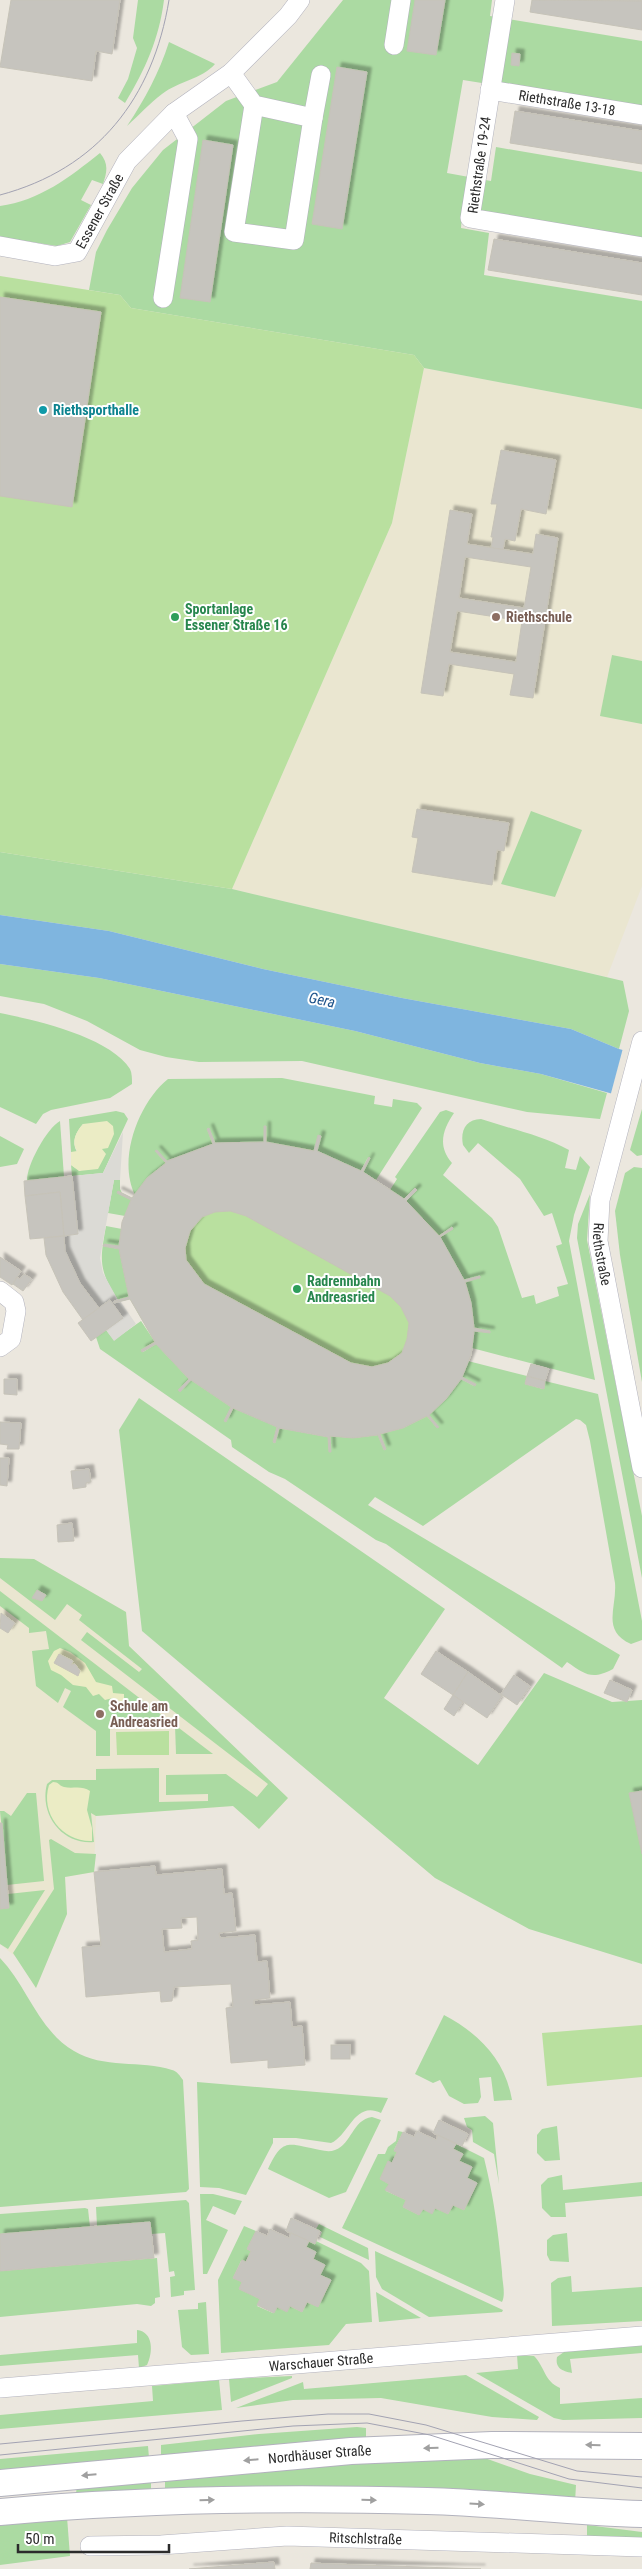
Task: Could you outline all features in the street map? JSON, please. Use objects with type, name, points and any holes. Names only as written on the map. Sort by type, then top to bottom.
[{"type":"main road","name":"Nordhäuser Straße","points":[[0,2483],[351,2451],[492,2445],[642,2446]]},
{"type":"main road","points":[[0,2512],[50,2507],[254,2498],[429,2501],[642,2514]]},
{"type":"street","name":"Essener Straße","points":[[0,246],[55,256],[77,252],[127,161],[174,113],[232,73],[288,16],[300,0]]},
{"type":"street","points":[[394,46],[401,0]]},
{"type":"street","name":"Riethstraße 19-24","points":[[504,0],[470,218],[642,247]]},
{"type":"street","points":[[232,73],[254,105],[313,118]]},
{"type":"street","points":[[254,105],[234,232],[294,240],[321,75]]},
{"type":"street","name":"Riethstraße 13-18","points":[[490,90],[642,115]]},
{"type":"street","points":[[163,298],[188,139],[174,113]]},
{"type":"street","name":"Riethstraße","points":[[642,1041],[600,1200],[598,1241],[642,1468]]},
{"type":"street","points":[[0,1291],[14,1302],[16,1311],[11,1339],[0,1347]]},
{"type":"street","name":"Warschauer Straße","points":[[0,2388],[642,2336]]},
{"type":"street","name":"Ritschlstraße","points":[[90,2546],[161,2545],[287,2536],[642,2547]]},
{"type":"shaded area","name":"Riethschule","points":[[424,368],[642,409],[642,886],[607,977],[232,889],[392,523]]},
{"type":"shaded area","points":[[123,1132],[120,1180],[114,1180],[100,1258],[103,1273],[118,1300],[114,1302],[120,1301],[136,1324],[114,1341],[106,1330],[99,1308],[80,1283],[65,1251],[64,1236],[78,1234],[72,1176],[103,1173]]},
{"type":"shaded area","name":"Schule am Andreasried","points":[[0,1558],[34,1559],[126,1612],[129,1646],[288,1798],[259,1829],[233,1806],[96,1816],[94,1872],[65,1877],[67,1914],[36,1988],[16,1957],[0,1944]]},
{"type":"green space","points":[[138,0],[164,0],[155,41],[139,78],[125,103],[118,98],[128,79],[137,48],[133,38]]},
{"type":"green space","points":[[343,0],[492,0],[490,16],[642,41],[642,109],[463,80],[447,173],[491,181],[496,147],[642,172],[642,241],[462,213],[461,228],[489,233],[484,275],[642,301],[642,409],[424,368],[414,355],[131,308],[120,295],[89,290],[96,252],[107,230],[132,188],[163,150],[226,101],[277,82]]},
{"type":"green space","points":[[169,42],[215,64],[197,77],[162,94],[127,126],[151,86]]},
{"type":"green space","points":[[100,153],[105,161],[106,168],[103,184],[92,180],[81,200],[91,205],[70,242],[57,246],[0,237],[0,206],[28,199],[53,187]]},
{"type":"green space","name":"Sportanlage Essener Straße 16","points":[[0,276],[120,295],[131,308],[414,355],[424,368],[392,523],[232,889],[0,852]]},
{"type":"green space","points":[[612,655],[642,661],[642,724],[600,716]]},
{"type":"green space","points":[[531,811],[582,830],[555,897],[501,884]]},
{"type":"green space","points":[[0,852],[232,889],[623,981],[629,1011],[619,1049],[571,1029],[402,998],[263,969],[109,931],[0,915]]},
{"type":"green space","points":[[0,964],[99,978],[355,1031],[480,1063],[541,1074],[607,1093],[600,1119],[527,1112],[302,1061],[199,1062],[166,1057],[140,1050],[87,1021],[44,1004],[0,996]]},
{"type":"green space","points":[[0,1013],[51,1025],[89,1039],[106,1048],[120,1058],[130,1069],[132,1084],[110,1098],[51,1110],[43,1114],[36,1124],[0,1107]]},
{"type":"green space","points":[[282,1078],[375,1096],[374,1104],[392,1107],[393,1099],[417,1103],[422,1108],[376,1180],[363,1172],[368,1157],[361,1171],[314,1151],[266,1142],[266,1126],[264,1126],[264,1142],[215,1143],[209,1128],[207,1129],[213,1144],[167,1161],[155,1151],[166,1163],[147,1178],[135,1195],[130,1181],[128,1165],[134,1132],[148,1102],[168,1079]]},
{"type":"green space","points":[[642,1109],[642,1155],[637,1156],[630,1150]]},
{"type":"green space","points":[[446,1110],[454,1113],[447,1125],[443,1138],[444,1150],[452,1163],[443,1175],[492,1218],[498,1227],[522,1298],[534,1295],[536,1304],[559,1296],[557,1287],[568,1284],[556,1246],[562,1244],[552,1213],[544,1216],[520,1179],[478,1143],[469,1153],[463,1145],[463,1131],[471,1121],[481,1119],[537,1136],[569,1150],[565,1168],[576,1170],[580,1156],[590,1167],[574,1215],[569,1241],[595,1380],[472,1348],[474,1331],[490,1331],[474,1328],[471,1303],[465,1282],[480,1276],[464,1280],[440,1237],[453,1229],[452,1227],[439,1236],[406,1201],[415,1188],[404,1199],[390,1190],[397,1179],[395,1177],[440,1112]]},
{"type":"green space","points":[[116,1111],[124,1113],[128,1119],[103,1173],[72,1176],[71,1165],[80,1171],[101,1149],[83,1124],[75,1137],[74,1145],[77,1152],[71,1152],[69,1119]]},
{"type":"green space","points":[[60,1121],[64,1177],[27,1181],[30,1166],[38,1148],[49,1131]]},
{"type":"green space","name":"Radrennbahn Andreasried","points":[[264,1126],[266,1126],[267,1142],[314,1150],[361,1171],[369,1157],[363,1172],[404,1199],[415,1188],[417,1190],[406,1201],[439,1235],[452,1227],[453,1229],[440,1238],[464,1280],[480,1276],[480,1278],[465,1282],[471,1303],[474,1328],[490,1331],[490,1333],[474,1331],[462,1377],[476,1384],[475,1386],[461,1379],[446,1399],[429,1415],[439,1427],[437,1428],[427,1417],[403,1428],[381,1434],[386,1449],[384,1450],[378,1435],[353,1438],[331,1436],[331,1452],[329,1452],[328,1436],[279,1428],[275,1443],[273,1442],[277,1427],[234,1408],[226,1422],[224,1421],[231,1407],[191,1380],[180,1392],[178,1390],[189,1379],[156,1344],[142,1352],[141,1350],[154,1341],[130,1299],[114,1303],[114,1301],[129,1297],[119,1249],[103,1246],[104,1244],[119,1246],[131,1200],[117,1193],[118,1191],[132,1198],[147,1178],[165,1163],[155,1151],[157,1150],[167,1161],[212,1144],[207,1129],[209,1128],[215,1143],[264,1142]]},
{"type":"green space","points":[[0,1136],[24,1149],[17,1164],[0,1167]]},
{"type":"green space","points":[[634,1167],[642,1168],[642,1382],[620,1255],[615,1211],[625,1173]]},
{"type":"green space","points":[[114,1180],[120,1180],[122,1193],[118,1191],[131,1200],[125,1216],[108,1213]]},
{"type":"green space","points":[[590,1194],[587,1240],[642,1516],[642,1578],[577,1238],[578,1224]]},
{"type":"green space","points":[[106,1226],[122,1229],[119,1246],[103,1246]]},
{"type":"green space","points":[[103,1246],[119,1249],[129,1297],[118,1300],[107,1280],[102,1264]]},
{"type":"green space","points":[[141,1321],[155,1342],[141,1350],[143,1352],[156,1344],[189,1379],[180,1391],[191,1380],[231,1407],[224,1421],[233,1408],[277,1427],[273,1442],[275,1443],[279,1428],[328,1437],[329,1452],[331,1452],[330,1436],[353,1438],[378,1435],[384,1450],[386,1449],[380,1434],[403,1428],[427,1416],[437,1428],[429,1415],[461,1379],[474,1386],[462,1377],[468,1361],[527,1376],[525,1384],[543,1389],[545,1381],[598,1394],[642,1621],[642,1640],[631,1644],[616,1632],[613,1625],[615,1583],[590,1441],[586,1425],[580,1420],[576,1419],[423,1526],[375,1497],[368,1505],[620,1655],[613,1669],[594,1675],[584,1673],[567,1662],[562,1668],[386,1544],[376,1540],[285,1479],[269,1472],[232,1447],[231,1440],[100,1349],[96,1337],[106,1330],[114,1340]]},
{"type":"green space","points":[[139,1398],[445,1609],[384,1698],[478,1765],[544,1673],[612,1702],[642,1700],[642,1964],[529,1929],[435,1878],[142,1631],[119,1430]]},
{"type":"green space","points":[[0,1558],[34,1559],[126,1612],[129,1646],[288,1798],[259,1829],[233,1806],[96,1816],[91,1813],[94,1842],[82,1842],[63,1833],[50,1816],[46,1806],[47,1784],[52,1780],[96,1780],[96,1769],[159,1768],[159,1802],[208,1801],[208,1794],[166,1795],[166,1775],[226,1774],[257,1797],[268,1784],[81,1640],[87,1632],[139,1672],[142,1669],[79,1620],[82,1615],[67,1604],[55,1620],[0,1578]]},
{"type":"green space","points":[[0,1591],[172,1723],[110,1724],[110,1756],[96,1756],[96,1731],[63,1707],[71,1691],[65,1688],[58,1703],[36,1686],[32,1651],[49,1649],[46,1631],[29,1633],[29,1628],[0,1606]]},
{"type":"green space","points":[[175,1725],[213,1754],[176,1754]]},
{"type":"green space","points":[[169,1731],[169,1755],[117,1755],[116,1732]]},
{"type":"green space","points":[[27,1793],[36,1793],[44,1881],[7,1885],[0,1811],[4,1811],[11,1816]]},
{"type":"green space","points":[[51,1839],[75,1853],[96,1854],[94,1872],[65,1877],[67,1914],[36,1988],[13,1953],[54,1889],[49,1840]]},
{"type":"green space","points":[[45,1890],[8,1949],[0,1944],[0,1909],[9,1908],[8,1894]]},
{"type":"green space","points":[[0,1958],[51,2032],[74,2051],[85,2057],[97,2060],[160,2067],[180,2075],[183,2080],[189,2189],[186,2192],[0,2207]]},
{"type":"green space","points":[[444,2015],[468,2030],[488,2049],[503,2072],[512,2100],[494,2101],[491,2077],[479,2078],[481,2097],[478,2103],[464,2104],[449,2096],[440,2080],[433,2083],[415,2074]]},
{"type":"green space","points":[[642,2025],[642,2077],[547,2086],[542,2033]]},
{"type":"green space","points":[[197,2082],[388,2098],[381,2113],[372,2110],[358,2115],[343,2133],[331,2143],[296,2138],[273,2138],[273,2143],[246,2195],[219,2188],[200,2187]]},
{"type":"green space","points":[[485,2116],[493,2123],[499,2184],[494,2154],[473,2142],[472,2130],[467,2127],[464,2118]]},
{"type":"green space","points":[[372,2117],[381,2120],[346,2192],[329,2198],[268,2169],[278,2152],[288,2145],[326,2151],[341,2147],[360,2123]]},
{"type":"green space","points":[[557,2126],[560,2160],[545,2161],[537,2153],[537,2135],[542,2129]]},
{"type":"green space","points":[[398,2131],[403,2132],[394,2150],[397,2152],[392,2163],[388,2162],[380,2179],[389,2184],[386,2191],[406,2200],[403,2207],[419,2215],[423,2209],[432,2213],[435,2208],[448,2214],[453,2205],[464,2210],[477,2183],[467,2178],[459,2161],[463,2154],[453,2149],[456,2144],[484,2158],[497,2228],[504,2287],[502,2302],[342,2228],[378,2154],[385,2154],[388,2147],[396,2141]]},
{"type":"green space","points":[[562,2175],[563,2190],[642,2182],[642,2196],[565,2203],[566,2217],[551,2217],[542,2208],[541,2185],[548,2178]]},
{"type":"green space","points":[[200,2194],[213,2194],[242,2201],[235,2215],[213,2206],[206,2220],[228,2230],[207,2274],[203,2274]]},
{"type":"green space","points":[[186,2200],[189,2203],[195,2290],[184,2291],[184,2295],[171,2297],[170,2277],[175,2276],[174,2271],[169,2272],[165,2233],[151,2234],[150,2222],[97,2226],[96,2207]]},
{"type":"green space","points":[[88,2209],[90,2227],[0,2234],[0,2214]]},
{"type":"green space","points":[[319,2224],[368,2248],[369,2260],[320,2237],[322,2232],[316,2229]]},
{"type":"green space","points":[[244,2226],[256,2231],[247,2249],[251,2251],[246,2262],[241,2261],[233,2278],[242,2282],[239,2289],[260,2299],[257,2306],[273,2313],[277,2307],[290,2306],[302,2312],[307,2302],[318,2307],[331,2280],[320,2275],[325,2265],[313,2259],[316,2252],[306,2247],[309,2241],[316,2241],[361,2263],[369,2271],[372,2322],[346,2324],[329,2345],[221,2353],[218,2280]]},
{"type":"green space","points":[[567,2233],[569,2262],[550,2261],[547,2255],[547,2240],[553,2235]]},
{"type":"green space","points":[[375,2251],[503,2310],[502,2312],[429,2317],[382,2289],[376,2277]]},
{"type":"green space","points":[[157,2258],[160,2297],[155,2298],[155,2303],[151,2306],[137,2304],[0,2317],[0,2271]]},
{"type":"green space","points":[[571,2276],[572,2292],[642,2287],[642,2321],[552,2326],[551,2283],[558,2278]]},
{"type":"green space","points":[[376,2292],[421,2318],[379,2322]]},
{"type":"green space","points":[[206,2302],[209,2354],[191,2355],[182,2347],[178,2310],[198,2309],[198,2303]]},
{"type":"green space","points":[[137,2330],[147,2335],[151,2344],[147,2365],[139,2368],[138,2355],[0,2366],[0,2355],[137,2343]]},
{"type":"green space","points":[[642,2345],[642,2353],[570,2359],[572,2373],[562,2370],[557,2364],[557,2357],[564,2352]]},
{"type":"green space","points":[[517,2355],[534,2356],[538,2360],[551,2382],[560,2388],[560,2404],[642,2398],[642,2418],[563,2420],[554,2418],[476,2373],[518,2369]]},
{"type":"green space","points":[[466,2375],[539,2417],[537,2420],[492,2417],[381,2398],[293,2400],[236,2408],[303,2382],[304,2389]]},
{"type":"green space","points":[[292,2376],[292,2378],[231,2402],[229,2379]]},
{"type":"green space","points":[[219,2380],[222,2410],[0,2429],[0,2415],[153,2401],[152,2386]]},
{"type":"green space","points":[[357,2427],[366,2428],[366,2438],[161,2457],[161,2445],[259,2434]]},
{"type":"green space","points":[[148,2446],[149,2458],[0,2472],[0,2459]]},
{"type":"green space","points":[[479,2456],[530,2474],[576,2485],[575,2502],[165,2491],[165,2479],[310,2464]]},
{"type":"green space","points":[[151,2480],[151,2491],[77,2493],[76,2491],[78,2488]]},
{"type":"green space","points":[[67,2517],[70,2556],[0,2565],[0,2522]]},
{"type":"green space","points":[[587,2525],[642,2532],[642,2540],[587,2538]]},
{"type":"sand","points":[[107,1121],[113,1126],[114,1134],[108,1148],[102,1149],[106,1154],[98,1169],[79,1171],[71,1165],[71,1152],[77,1151],[74,1144],[76,1133],[83,1124]]},
{"type":"sand","points":[[60,1648],[70,1652],[85,1663],[96,1682],[112,1686],[113,1693],[124,1694],[124,1701],[120,1703],[113,1698],[105,1700],[99,1694],[93,1696],[86,1687],[73,1685],[61,1675],[51,1670],[48,1661],[54,1651]]},
{"type":"sand","points":[[53,1782],[64,1787],[81,1788],[90,1791],[87,1810],[92,1828],[92,1841],[72,1837],[56,1824],[51,1816],[47,1796],[49,1785]]},
{"type":"water","name":"Gera","points":[[0,915],[109,931],[263,969],[402,998],[571,1029],[619,1049],[642,1055],[642,1102],[541,1074],[480,1063],[355,1031],[99,978],[0,964]]},
{"type":"pier","points":[[623,1048],[642,1053],[642,1104],[610,1097]]},
{"type":"building","points":[[11,0],[120,0],[112,54],[96,51],[92,81],[0,67]]},
{"type":"building","points":[[415,0],[445,0],[436,55],[407,51]]},
{"type":"building","points":[[532,0],[642,1],[642,30],[530,12]]},
{"type":"building","points":[[512,53],[520,54],[519,66],[511,65]]},
{"type":"building","points":[[337,67],[367,72],[342,229],[312,224]]},
{"type":"building","points":[[515,111],[642,131],[642,164],[510,143]]},
{"type":"building","points":[[203,140],[233,145],[210,302],[180,298]]},
{"type":"building","points":[[494,239],[642,263],[642,295],[488,270]]},
{"type":"building","name":"Riethsporthalle","points":[[0,297],[101,312],[72,507],[0,496]]},
{"type":"building","points":[[501,450],[556,460],[546,514],[521,509],[515,541],[505,539],[503,550],[491,548],[497,504],[491,504]]},
{"type":"building","points":[[450,510],[472,514],[467,544],[533,554],[536,534],[558,538],[533,698],[510,695],[514,674],[449,664],[443,696],[421,693]],"holes":[[[465,557],[531,567],[524,608],[459,598]],[[457,611],[522,621],[516,662],[450,652]]]},
{"type":"building","points":[[417,809],[509,823],[504,851],[497,850],[492,885],[412,872],[418,838],[412,837]]},
{"type":"building","name":"Radrennbahn Andreasried","points":[[264,1126],[266,1126],[266,1142],[314,1151],[318,1135],[321,1136],[317,1151],[361,1171],[369,1157],[363,1172],[404,1199],[415,1188],[417,1190],[406,1201],[439,1236],[452,1227],[453,1229],[440,1237],[464,1280],[480,1276],[480,1278],[465,1282],[471,1303],[474,1328],[490,1331],[490,1333],[474,1331],[471,1355],[462,1377],[476,1384],[475,1386],[461,1379],[446,1399],[429,1415],[439,1427],[437,1428],[427,1416],[403,1428],[380,1434],[386,1449],[384,1450],[378,1435],[353,1438],[330,1436],[331,1452],[329,1452],[328,1437],[279,1428],[275,1443],[273,1442],[277,1427],[233,1408],[226,1422],[224,1421],[231,1407],[191,1380],[180,1392],[178,1390],[189,1379],[156,1344],[142,1352],[141,1350],[155,1342],[130,1299],[114,1303],[114,1301],[129,1297],[119,1249],[103,1246],[104,1244],[119,1246],[122,1222],[131,1200],[117,1193],[118,1191],[132,1198],[147,1178],[166,1163],[155,1151],[157,1150],[167,1161],[213,1144],[207,1129],[209,1128],[215,1143],[264,1142]],"holes":[[[230,1211],[246,1216],[390,1296],[401,1307],[409,1323],[407,1339],[402,1353],[388,1363],[372,1367],[351,1363],[204,1284],[186,1260],[185,1248],[190,1231],[202,1217],[215,1212]]]},
{"type":"building","points":[[72,1176],[78,1234],[64,1236],[60,1192],[25,1196],[24,1181]]},
{"type":"building","points":[[60,1192],[64,1236],[30,1239],[25,1196]]},
{"type":"building","points":[[64,1236],[65,1251],[80,1283],[99,1308],[83,1320],[63,1292],[46,1255],[44,1238]]},
{"type":"building","points":[[0,1257],[21,1271],[12,1285],[0,1277]]},
{"type":"building","points":[[24,1274],[32,1279],[23,1291],[13,1284],[17,1277],[20,1279]]},
{"type":"building","points":[[110,1300],[123,1318],[91,1341],[78,1323]]},
{"type":"building","points":[[531,1364],[549,1369],[545,1381],[527,1376]]},
{"type":"building","points":[[527,1376],[545,1381],[544,1389],[525,1384]]},
{"type":"building","points":[[4,1379],[17,1379],[17,1395],[4,1394]]},
{"type":"building","points":[[0,1422],[21,1423],[19,1449],[7,1449],[8,1445],[0,1444]]},
{"type":"building","points":[[0,1458],[9,1458],[7,1486],[0,1485]]},
{"type":"building","points":[[89,1469],[91,1482],[86,1483],[86,1487],[73,1489],[71,1471]]},
{"type":"building","points":[[72,1523],[74,1541],[58,1542],[57,1525]]},
{"type":"building","points":[[37,1590],[46,1595],[42,1601],[32,1598]]},
{"type":"building","points":[[1,1613],[15,1623],[8,1633],[0,1628]]},
{"type":"building","points":[[436,1651],[468,1672],[453,1695],[421,1674]]},
{"type":"building","points":[[59,1654],[73,1661],[71,1665],[75,1664],[80,1671],[78,1676],[54,1663]]},
{"type":"building","points":[[468,1672],[502,1696],[487,1718],[453,1695]]},
{"type":"building","points":[[514,1675],[530,1686],[517,1705],[501,1694]]},
{"type":"building","points":[[610,1680],[632,1690],[627,1702],[604,1693]]},
{"type":"building","points":[[453,1695],[463,1702],[454,1716],[444,1709]]},
{"type":"building","points":[[642,1791],[642,1854],[629,1793]]},
{"type":"building","points":[[0,1823],[2,1823],[9,1908],[0,1909]]},
{"type":"building","points":[[155,1866],[156,1875],[222,1869],[224,1894],[232,1893],[236,1931],[219,1933],[220,1938],[255,1935],[257,1962],[267,1961],[270,1998],[254,2000],[254,2005],[290,2002],[292,2027],[302,2026],[305,2065],[268,2068],[268,2060],[231,2063],[226,2008],[233,2007],[231,1984],[174,1987],[172,2001],[161,2002],[160,1991],[86,1997],[82,1947],[101,1946],[94,1872]],"holes":[[[197,1917],[198,1940],[191,1941],[192,1949],[164,1952],[162,1929],[182,1928],[181,1918]]]},
{"type":"building","points":[[331,2045],[350,2045],[350,2059],[331,2059]]},
{"type":"building","points":[[439,2120],[468,2134],[462,2146],[433,2133]]},
{"type":"building","points":[[417,2131],[436,2140],[438,2135],[456,2144],[453,2149],[463,2154],[459,2161],[472,2167],[467,2178],[477,2183],[464,2210],[453,2205],[448,2214],[435,2208],[432,2214],[423,2209],[419,2215],[403,2207],[406,2200],[385,2190],[389,2184],[380,2179],[388,2161],[392,2163],[397,2152],[394,2151],[403,2132],[414,2137]]},
{"type":"building","points":[[291,2218],[320,2231],[315,2244],[286,2231]]},
{"type":"building","points":[[150,2222],[154,2258],[0,2271],[0,2234]]},
{"type":"building","points":[[270,2229],[289,2238],[291,2233],[309,2241],[306,2247],[316,2252],[313,2259],[325,2265],[320,2275],[331,2280],[318,2307],[307,2302],[302,2312],[290,2306],[287,2312],[277,2307],[274,2313],[257,2305],[260,2299],[239,2289],[242,2282],[233,2278],[242,2260],[246,2262],[251,2251],[247,2249],[256,2231],[267,2236]]},
{"type":"building","points":[[274,2562],[275,2569],[189,2569]]},
{"type":"building","points":[[311,2563],[332,2564],[481,2569],[310,2569]]},
{"type":"tram line","points":[[0,195],[35,183],[66,167],[92,148],[115,124],[134,98],[150,68],[161,35],[169,0]]},
{"type":"tram line","points":[[0,2444],[328,2414],[369,2414],[426,2425],[577,2471],[642,2477]]},
{"type":"tram line","points":[[0,2455],[293,2426],[367,2423],[430,2435],[569,2479],[642,2488]]},
{"type":"place","name":"Riethsporthalle","points":[[43,410]]},
{"type":"place","name":"Sportanlage Essener Straße 16","points":[[175,617]]},
{"type":"place","name":"Riethschule","points":[[496,617]]},
{"type":"place","name":"Radrennbahn Andreasried","points":[[297,1289]]},
{"type":"place","name":"Schule am Andreasried","points":[[100,1714]]}]
